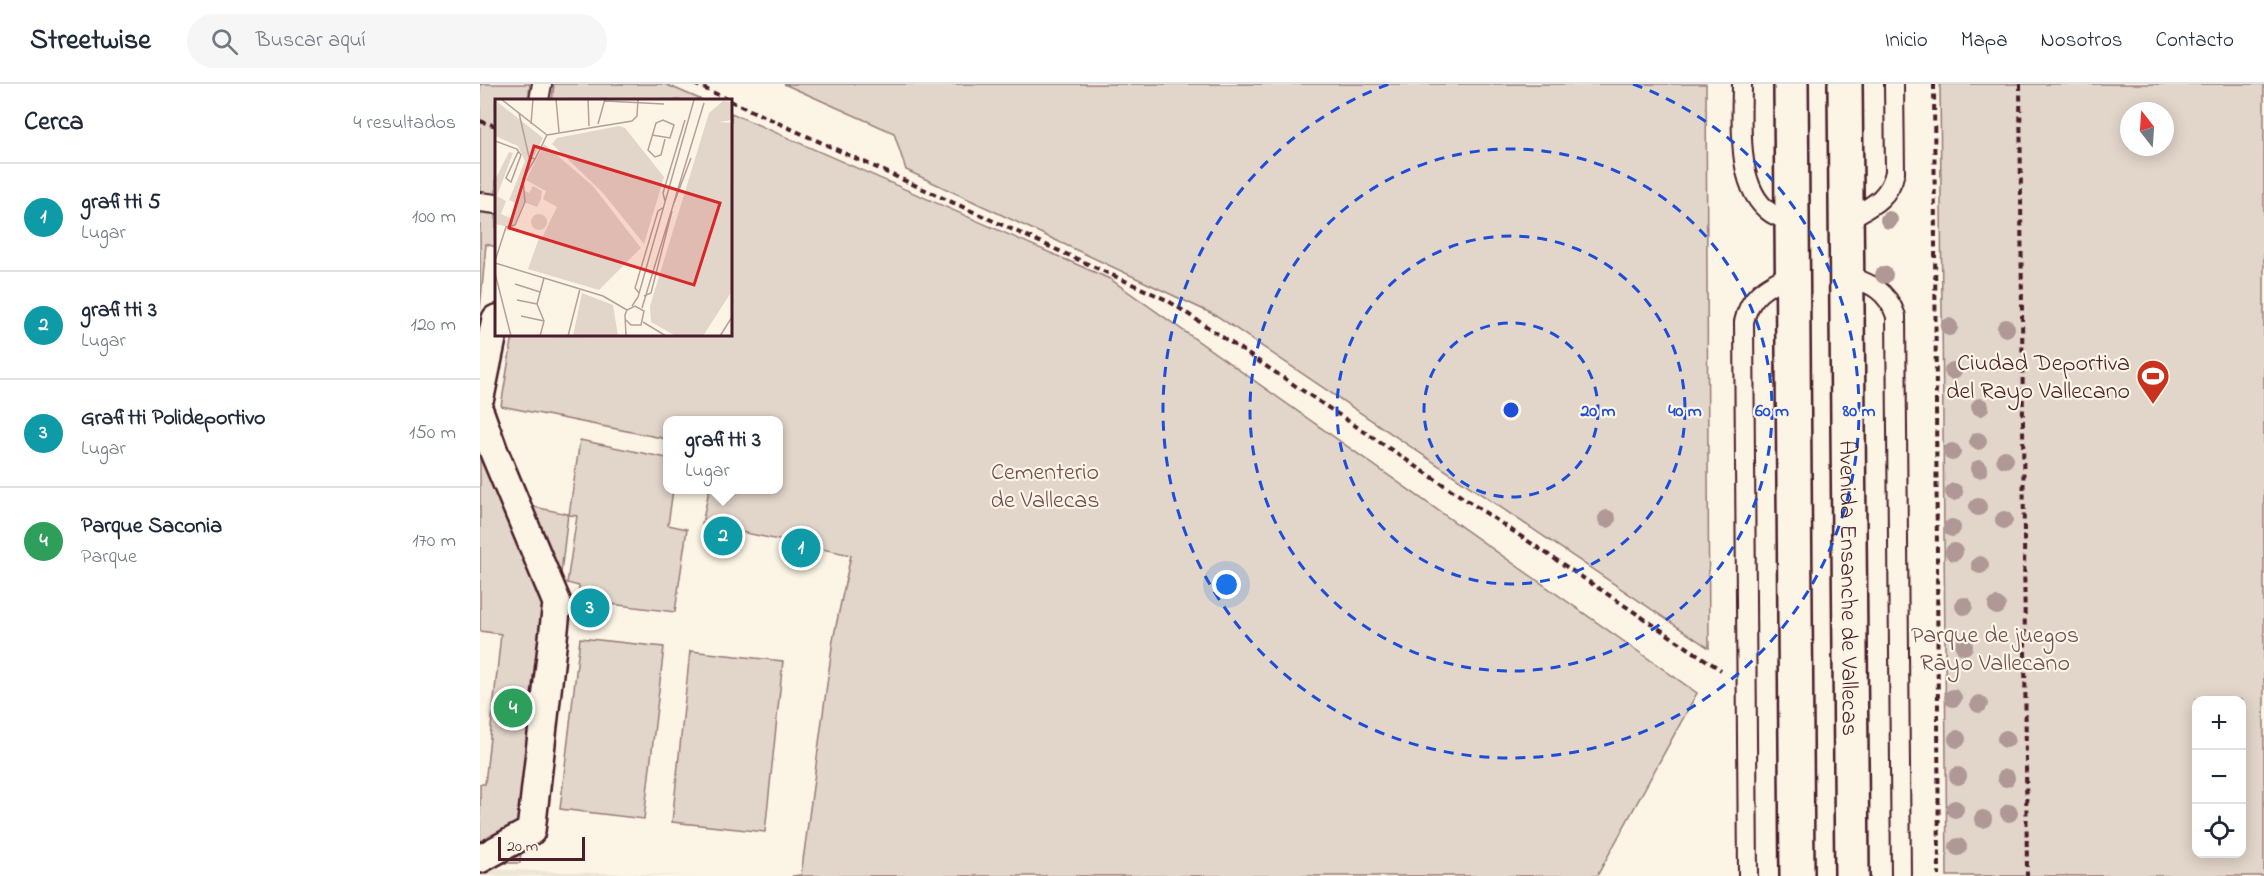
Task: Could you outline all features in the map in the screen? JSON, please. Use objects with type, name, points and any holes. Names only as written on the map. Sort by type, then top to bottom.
[{"type":"main road","points":[[1791,84],[1797,876]]},
{"type":"main road","name":"Avenida Ensanche de Vallecas","points":[[1845,84],[1852,876]]},
{"type":"street","points":[[480,397],[495,324]]},
{"type":"street","points":[[480,412],[494,452],[557,603],[531,831],[480,859]]},
{"type":"lane","points":[[539,99],[542,84]]},
{"type":"lane","points":[[1742,84],[1745,173],[1754,193],[1769,212],[1792,222]]},
{"type":"lane","points":[[1847,220],[1884,196],[1892,186],[1895,172],[1894,84]]},
{"type":"lane","points":[[480,202],[495,204]]},
{"type":"lane","points":[[1748,876],[1744,322],[1747,308],[1756,295],[1792,273]]},
{"type":"lane","points":[[1847,276],[1870,284],[1883,293],[1891,302],[1896,315],[1901,876]]},
{"type":"path","points":[[694,84],[726,99]]},
{"type":"path","points":[[1934,84],[1939,876]]},
{"type":"path","points":[[2020,84],[2027,876]]},
{"type":"path","points":[[732,102],[1167,300],[1721,670]]},
{"type":"path","points":[[480,121],[495,126]]},
{"type":"shaded area","points":[[480,869],[695,876],[480,876]]},
{"type":"green space","points":[[480,84],[530,84],[528,99],[495,99],[495,247],[486,244],[480,310]]},
{"type":"green space","points":[[554,84],[665,84],[700,99],[552,99]]},
{"type":"green space","points":[[784,84],[1706,84],[1709,648],[1217,316],[906,170],[894,133]]},
{"type":"green space","name":"Ciudad Deportiva del Rayo Vallecano","points":[[1940,84],[2264,84],[2264,876],[1947,876]]},
{"type":"green space","name":"Cementerio de Vallecas","points":[[732,113],[1110,279],[1697,693],[1597,876],[792,876],[801,875],[833,640],[851,555],[702,524],[708,494],[783,494],[783,416],[663,416],[663,438],[501,406],[513,336],[732,336]]},
{"type":"green space","points":[[580,440],[663,457],[663,494],[672,494],[668,525],[687,529],[675,612],[578,600],[579,586],[567,583],[577,516],[569,515]]},
{"type":"green space","points":[[480,452],[501,500],[568,514],[557,607],[543,605],[520,863],[480,863],[480,784],[485,784],[501,634],[480,631]]},
{"type":"green space","points":[[580,638],[664,647],[644,819],[560,809]]},
{"type":"green space","points":[[690,651],[783,661],[765,832],[672,822]]},
{"type":"place","name":"Ciudad Deportiva del Rayo Vallecano","points":[[2153,405]]},
{"type":"place","name":"grafitti 3","points":[[723,536]]},
{"type":"place","name":"grafitti 5","points":[[801,548]]},
{"type":"place","name":"Grafitti Polideportivo","points":[[590,608]]},
{"type":"place","name":"Parque Saconia","points":[[513,708]]},
{"type":"park label","name":"Parque de juegos Rayo Vallecano","points":[[1995,648]]}]
